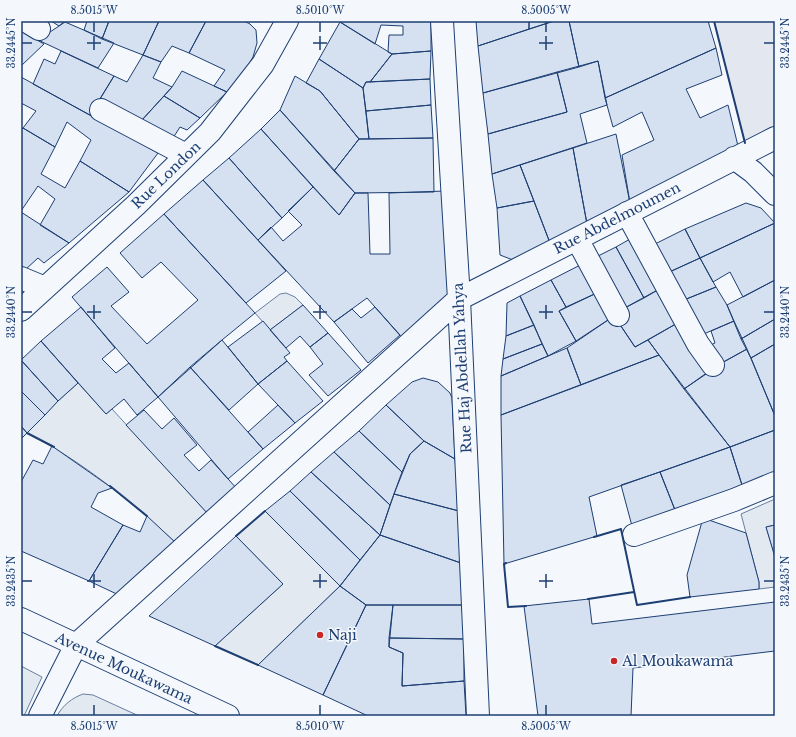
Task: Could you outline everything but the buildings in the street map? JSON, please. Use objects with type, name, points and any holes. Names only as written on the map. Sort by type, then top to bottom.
[{"type":"street","name":"Rue Haj Abdellah Yahya","points":[[442,21],[459,299],[478,716]]},
{"type":"street","name":"Rue London","points":[[21,310],[136,205],[210,132],[263,64],[285,22]]},
{"type":"street","points":[[101,110],[186,155]]},
{"type":"street","name":"Rue Abdelmoumen","points":[[76,645],[459,299],[775,138]]},
{"type":"street","points":[[734,158],[753,172],[775,194]]},
{"type":"street","points":[[627,213],[698,344],[713,366]]},
{"type":"street","points":[[577,239],[618,316]]},
{"type":"street","points":[[21,278],[45,288]]},
{"type":"street","points":[[634,535],[734,500],[775,483]]},
{"type":"street","name":"Avenue Moukawama","points":[[21,619],[228,716]]},
{"type":"street","points":[[40,716],[76,645]]},
{"type":"shaded area","points":[[714,21],[775,21],[775,138],[745,143]]},
{"type":"shaded area","points":[[286,293],[295,297],[303,305],[270,330],[255,313],[280,294]]},
{"type":"shaded area","points":[[78,383],[106,414],[112,409],[209,515],[177,544],[106,483],[67,456],[27,433]]},
{"type":"shaded area","points":[[775,499],[775,525],[766,527],[775,557],[775,587],[759,589],[759,582],[741,514]]},
{"type":"shaded area","points":[[265,511],[340,586],[258,665],[215,646],[283,584],[236,536]]},
{"type":"shaded area","points":[[21,666],[42,677],[24,716],[21,716]]},
{"type":"shaded area","points":[[83,694],[93,695],[139,716],[57,716],[68,702]]},
{"type":"wall","points":[[714,21],[745,143]]},
{"type":"wall","points":[[27,433],[54,447]]},
{"type":"wall","points":[[110,486],[147,516]]},
{"type":"wall","points":[[236,536],[265,511]]},
{"type":"wall","points":[[594,537],[621,529],[637,605],[690,597]]},
{"type":"wall","points":[[506,563],[504,564],[508,607],[526,606]]},
{"type":"wall","points":[[588,599],[634,592]]},
{"type":"wall","points":[[215,646],[258,665]]},
{"type":"place","name":"Naji","points":[[320,635]]},
{"type":"place","name":"Al Moukawama","points":[[614,661]]}]
